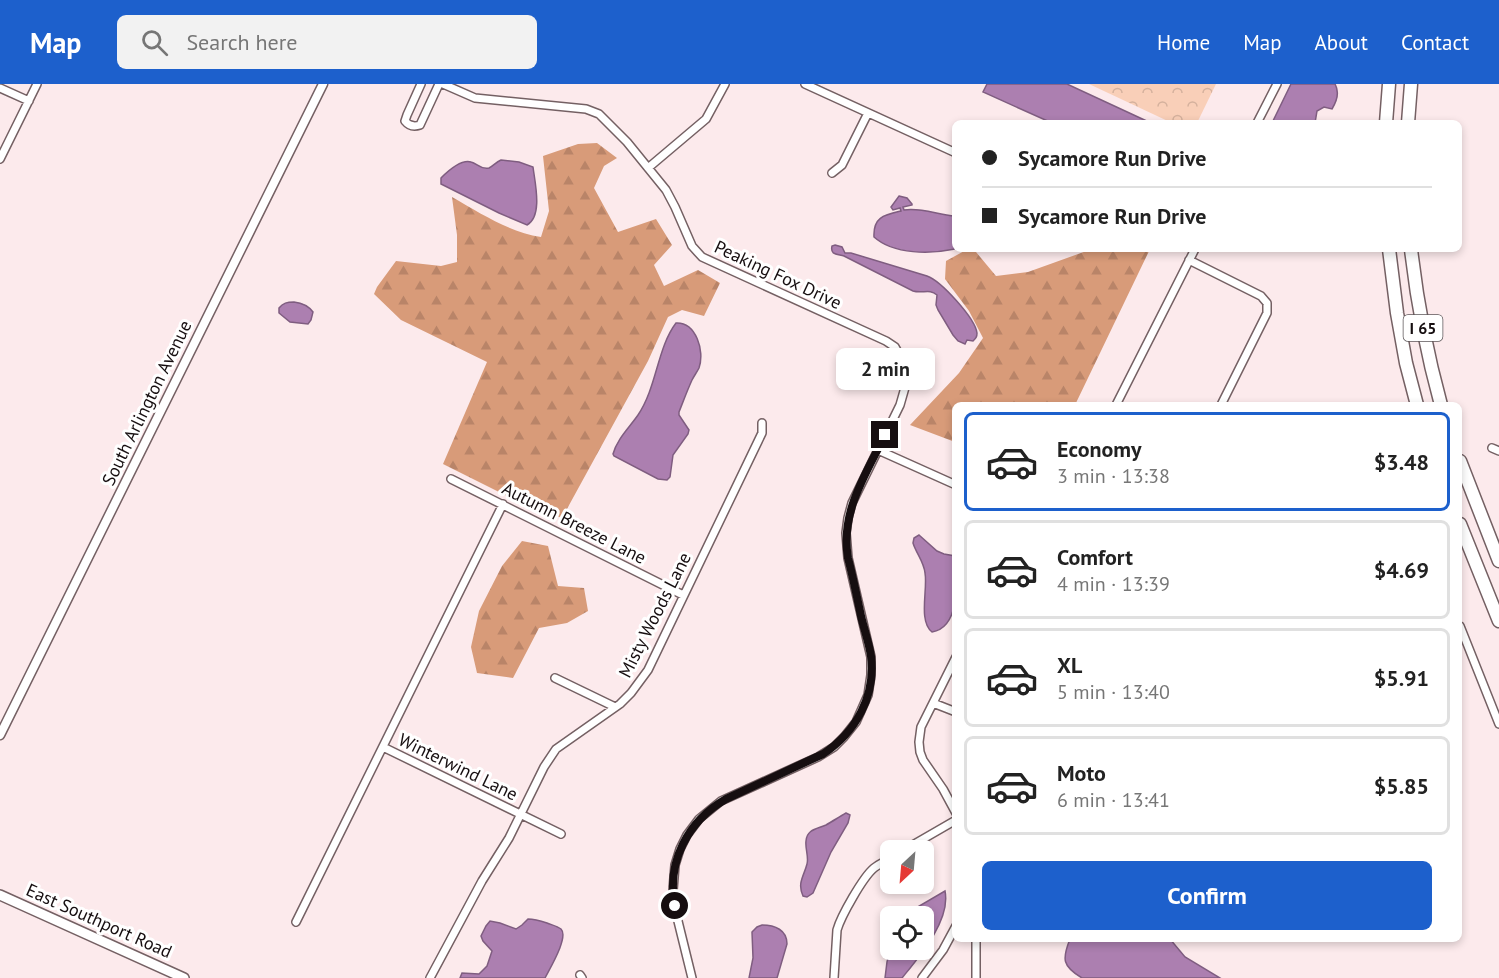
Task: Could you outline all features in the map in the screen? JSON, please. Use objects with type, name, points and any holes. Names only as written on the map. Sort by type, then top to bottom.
[{"type":"highway","points":[[1386,120],[1389,84]]},
{"type":"highway","points":[[1408,120],[1412,84]]},
{"type":"highway","name":"I 65","points":[[1389,252],[1406,363],[1417,402]]},
{"type":"highway","name":"I 65","points":[[1411,252],[1429,362],[1440,402]]},
{"type":"highway","points":[[1462,466],[1499,561]]},
{"type":"highway","points":[[1462,529],[1499,621]]},
{"type":"main road","name":"East Southport Road","points":[[0,895],[184,978]]},
{"type":"street","points":[[0,159],[37,84]]},
{"type":"street","name":"South Arlington Avenue","points":[[0,735],[323,84]]},
{"type":"street","points":[[422,84],[407,115],[405,121],[408,125],[420,125],[441,84]]},
{"type":"street","name":"Peaking Fox Drive","points":[[441,84],[475,98],[586,109],[599,114],[627,142],[666,190],[692,246],[702,256],[886,341],[895,347],[904,363],[906,384],[900,405],[852,502],[846,533],[848,558],[871,662],[871,680],[865,705],[850,730],[834,747],[818,758],[717,804],[699,819],[687,835],[674,868],[673,890],[675,909],[692,978]]},
{"type":"street","points":[[648,168],[706,119],[725,84]]},
{"type":"street","points":[[805,84],[952,151]]},
{"type":"street","points":[[1259,120],[1277,84]]},
{"type":"street","points":[[0,88],[29,101]]},
{"type":"street","points":[[832,172],[842,165],[868,113]]},
{"type":"street","points":[[1118,402],[1193,252]]},
{"type":"street","points":[[1189,260],[1261,296],[1267,303],[1267,313],[1222,402]]},
{"type":"street","name":"Misty Woods Lane","points":[[430,978],[482,881],[509,838],[544,767],[556,749],[615,707],[631,693],[648,670],[762,433],[762,423]]},
{"type":"street","points":[[878,450],[952,483]]},
{"type":"street","name":"Autumn Breeze Lane","points":[[451,479],[683,595]]},
{"type":"street","points":[[296,922],[503,504]]},
{"type":"street","points":[[1462,631],[1499,724]]},
{"type":"street","points":[[952,665],[920,732],[919,741],[920,752],[925,763],[952,805]]},
{"type":"street","points":[[555,678],[615,707]]},
{"type":"street","points":[[933,703],[952,710]]},
{"type":"street","name":"Winterwind Lane","points":[[383,747],[561,834]]},
{"type":"street","points":[[921,840],[952,822]]},
{"type":"street","points":[[834,978],[839,924],[870,872],[880,864]]},
{"type":"street","points":[[922,978],[943,950],[952,933]]},
{"type":"street","points":[[976,942],[976,978]]},
{"type":"green space","points":[[1089,84],[1216,84],[1198,120],[1166,120]]},
{"type":"green space","points":[[597,143],[617,158],[604,166],[594,188],[618,232],[656,219],[672,245],[654,265],[664,286],[698,270],[720,283],[704,316],[682,310],[668,317],[648,361],[562,518],[519,502],[443,464],[487,362],[401,320],[374,294],[396,261],[441,266],[457,262],[457,235],[452,197],[506,226],[541,237],[549,211],[543,156],[578,144]]},
{"type":"green space","points":[[962,252],[976,252],[996,276],[1028,272],[1084,252],[1149,252],[1076,402],[952,402],[952,441],[910,425],[959,373],[983,338],[969,311],[945,279],[946,261]]},
{"type":"green space","points":[[522,541],[548,546],[558,586],[584,588],[588,611],[567,623],[539,628],[513,678],[477,673],[471,647],[479,611],[502,566]]},
{"type":"shaded area","points":[[987,84],[1067,84],[1145,120],[1045,120],[983,92]]},
{"type":"shaded area","points":[[1291,84],[1335,84],[1338,94],[1332,109],[1324,107],[1317,111],[1316,120],[1273,120]]},
{"type":"shaded area","points":[[501,160],[519,162],[533,167],[536,207],[532,221],[527,225],[441,184],[441,178],[463,162],[489,168]]},
{"type":"shaded area","points":[[899,196],[907,198],[912,204],[903,207],[904,210],[952,216],[952,249],[913,252],[882,243],[874,237],[875,225],[881,218],[901,211],[900,208],[893,210],[891,207]]},
{"type":"shaded area","points":[[832,246],[842,247],[845,253],[933,279],[948,292],[970,318],[975,326],[976,338],[973,341],[967,340],[965,344],[958,341],[938,310],[937,295],[934,293],[913,291],[844,256],[835,254]]},
{"type":"shaded area","points":[[294,302],[305,305],[313,312],[308,324],[290,322],[279,313],[282,305]]},
{"type":"shaded area","points":[[676,323],[689,327],[694,332],[700,346],[701,361],[679,412],[689,430],[688,434],[673,455],[670,477],[667,480],[658,479],[613,454],[620,438],[644,404],[665,344]]},
{"type":"shaded area","points":[[919,535],[937,551],[952,555],[952,614],[942,628],[932,632],[925,620],[926,580],[922,561],[913,543],[914,538]]},
{"type":"shaded area","points":[[846,813],[850,815],[848,823],[831,852],[813,893],[807,897],[803,896],[801,883],[807,861],[808,834]]},
{"type":"shaded area","points":[[945,891],[946,902],[934,935],[934,906],[919,906]]},
{"type":"shaded area","points":[[528,919],[556,926],[563,933],[558,953],[545,978],[460,978],[462,973],[479,974],[487,966],[492,951],[481,936],[490,921],[516,929]]},
{"type":"shaded area","points":[[762,925],[779,929],[785,935],[787,944],[777,978],[749,978],[753,958],[752,932]]},
{"type":"shaded area","points":[[1069,942],[1172,942],[1185,957],[1220,978],[1082,978],[1067,966],[1066,952]]},
{"type":"shaded area","points":[[888,960],[916,960],[902,978],[885,978]]},
{"type":"route","points":[[675,906],[674,868],[682,844],[699,819],[726,799],[818,758],[847,734],[862,711],[870,688],[871,662],[848,558],[846,530],[852,502],[885,435]]}]
